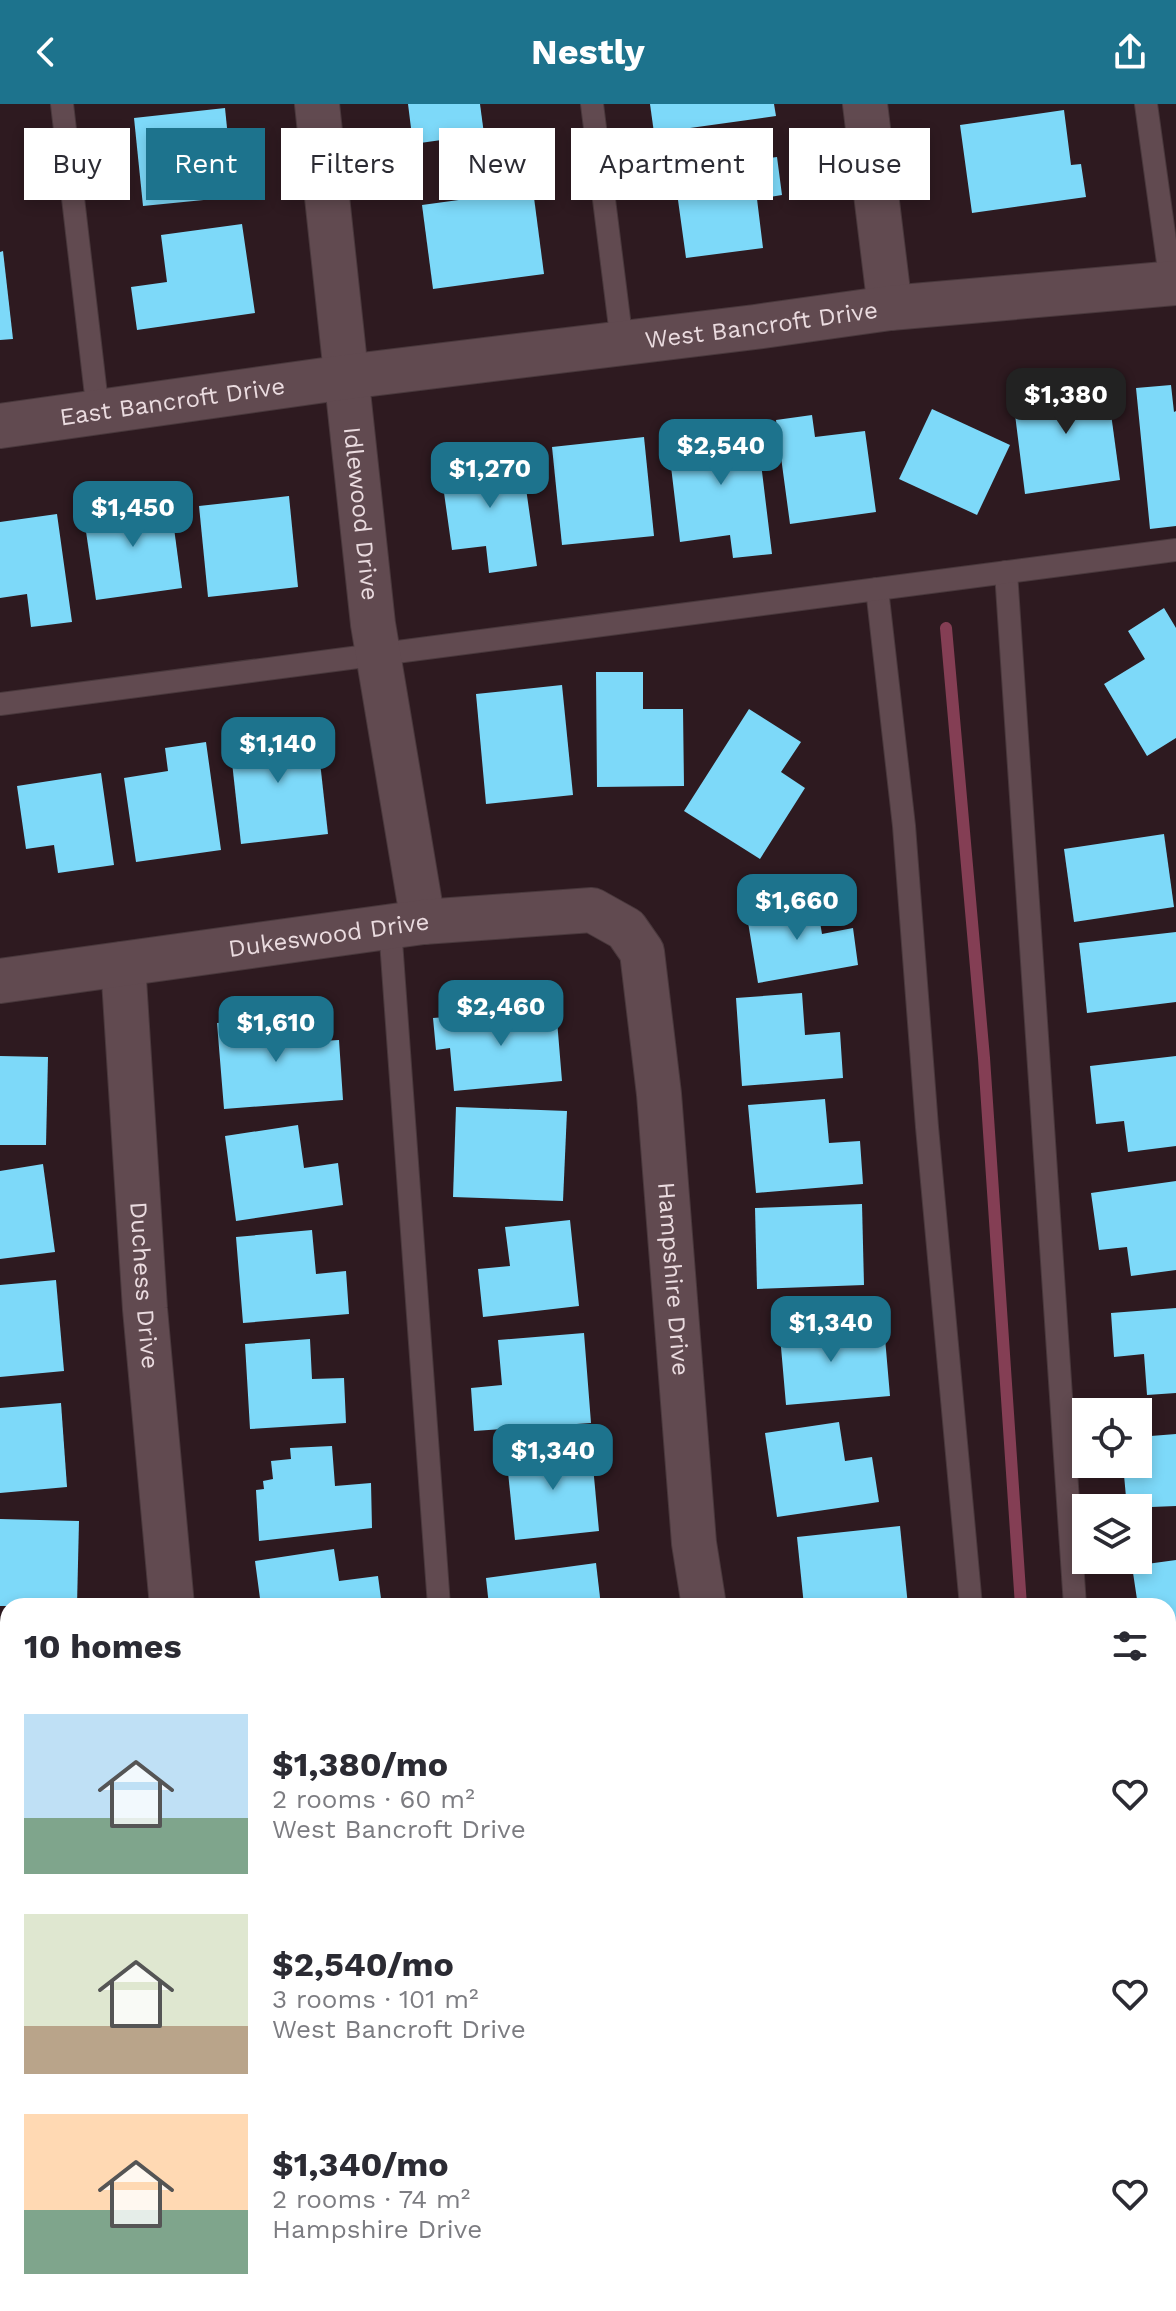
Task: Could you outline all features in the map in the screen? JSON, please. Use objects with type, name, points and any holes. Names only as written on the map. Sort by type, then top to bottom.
[{"type":"street","name":"Idlewood Drive","points":[[317,104],[406,924]]},
{"type":"street","points":[[865,104],[890,308]]},
{"type":"street","name":"West Bancroft Drive","points":[[346,377],[890,308],[1173,283]]},
{"type":"street","name":"East Bancroft Drive","points":[[0,426],[346,377]]},
{"type":"street","name":"Dukeswood Drive","points":[[0,981],[406,924],[592,910],[626,929],[642,952]]},
{"type":"street","name":"Hampshire Drive","points":[[642,952],[659,1094],[694,1543],[703,1598]]},
{"type":"street","name":"Duchess Drive","points":[[123,964],[145,1309],[171,1598]]},
{"type":"lane","points":[[62,104],[98,412]]},
{"type":"lane","points":[[592,104],[622,343]]},
{"type":"lane","points":[[1146,104],[1173,283]]},
{"type":"lane","points":[[0,704],[1176,550]]},
{"type":"lane","points":[[1006,572],[1074,1598]]},
{"type":"lane","points":[[877,589],[904,826],[927,1127],[970,1598]]},
{"type":"lane","points":[[406,924],[439,1598]]},
{"type":"building","points":[[408,104],[480,104],[483,128],[439,128],[439,140],[423,143],[423,128],[411,128]]},
{"type":"building","points":[[650,104],[774,104],[776,116],[690,128],[653,128]]},
{"type":"building","points":[[225,108],[227,128],[146,128],[146,200],[204,200],[143,206],[134,118]]},
{"type":"building","points":[[1064,110],[1071,165],[1081,164],[1086,197],[972,213],[960,125]]},
{"type":"building","points":[[777,157],[782,195],[773,196],[773,158]]},
{"type":"building","points":[[459,200],[534,200],[544,274],[433,289],[422,205]]},
{"type":"building","points":[[678,200],[757,200],[763,248],[686,258]]},
{"type":"building","points":[[242,224],[255,313],[137,330],[131,287],[167,282],[161,235]]},
{"type":"building","points":[[3,251],[13,339],[0,340],[0,252]]},
{"type":"building","points":[[1106,377],[1120,480],[1025,494],[1012,391]]},
{"type":"building","points":[[1171,385],[1176,411],[1176,526],[1150,529],[1136,388]]},
{"type":"building","points":[[932,409],[1010,445],[977,515],[899,479]]},
{"type":"building","points":[[812,415],[815,437],[865,431],[876,512],[790,524],[776,420]]},
{"type":"building","points":[[756,422],[772,554],[733,558],[730,535],[680,542],[667,433]]},
{"type":"building","points":[[644,437],[654,536],[562,545],[552,447]]},
{"type":"building","points":[[521,453],[537,566],[489,573],[486,546],[452,550],[440,464]]},
{"type":"building","points":[[289,496],[298,587],[208,597],[199,506]]},
{"type":"building","points":[[170,498],[182,588],[96,600],[83,511]]},
{"type":"building","points":[[57,514],[72,622],[31,627],[27,594],[0,598],[0,522]]},
{"type":"building","points":[[1164,608],[1176,628],[1176,738],[1147,756],[1104,684],[1145,659],[1128,631]]},
{"type":"building","points":[[596,672],[643,672],[643,709],[683,709],[684,786],[597,787]]},
{"type":"building","points":[[562,685],[573,795],[486,804],[476,694]]},
{"type":"building","points":[[749,709],[801,742],[781,772],[805,788],[760,859],[684,811]]},
{"type":"building","points":[[316,726],[328,834],[241,844],[229,735]]},
{"type":"building","points":[[206,742],[221,850],[136,862],[124,778],[168,771],[165,748]]},
{"type":"building","points":[[101,773],[114,865],[58,873],[54,845],[26,849],[17,786]]},
{"type":"building","points":[[1164,834],[1174,907],[1074,922],[1064,849]]},
{"type":"building","points":[[816,898],[822,934],[853,928],[858,965],[758,983],[746,910]]},
{"type":"building","points":[[1176,932],[1176,1002],[1087,1013],[1079,943]]},
{"type":"building","points":[[802,993],[805,1035],[840,1032],[843,1078],[742,1086],[736,998]]},
{"type":"building","points":[[556,1008],[562,1081],[454,1091],[450,1048],[436,1050],[433,1018]]},
{"type":"building","points":[[302,1016],[304,1042],[339,1040],[343,1100],[224,1109],[217,1023]]},
{"type":"building","points":[[0,1056],[48,1057],[46,1145],[0,1145]]},
{"type":"building","points":[[1176,1056],[1176,1146],[1128,1152],[1124,1121],[1096,1124],[1090,1066]]},
{"type":"building","points":[[825,1099],[829,1143],[860,1141],[863,1184],[756,1193],[748,1105]]},
{"type":"building","points":[[456,1107],[567,1111],[563,1201],[453,1197]]},
{"type":"building","points":[[298,1125],[304,1168],[338,1163],[343,1205],[236,1221],[225,1136]]},
{"type":"building","points":[[43,1164],[55,1252],[0,1259],[0,1171]]},
{"type":"building","points":[[1176,1181],[1176,1270],[1131,1276],[1127,1247],[1099,1250],[1091,1193]]},
{"type":"building","points":[[862,1204],[864,1285],[757,1289],[755,1208]]},
{"type":"building","points":[[570,1220],[579,1306],[483,1317],[478,1269],[510,1266],[505,1227]]},
{"type":"building","points":[[312,1230],[316,1274],[346,1271],[349,1314],[243,1323],[236,1237]]},
{"type":"building","points":[[56,1280],[64,1371],[0,1377],[0,1285]]},
{"type":"building","points":[[1176,1308],[1176,1393],[1147,1395],[1144,1354],[1114,1357],[1111,1313]]},
{"type":"building","points":[[845,1318],[846,1340],[885,1338],[890,1396],[786,1405],[779,1324]]},
{"type":"building","points":[[584,1333],[591,1423],[474,1431],[471,1388],[502,1385],[498,1340]]},
{"type":"building","points":[[310,1339],[312,1379],[344,1378],[346,1423],[250,1429],[245,1344]]},
{"type":"building","points":[[61,1403],[67,1487],[0,1493],[0,1408]]},
{"type":"building","points":[[839,1422],[845,1461],[872,1457],[879,1502],[777,1517],[765,1433]]},
{"type":"building","points":[[1176,1434],[1176,1506],[1152,1507],[1152,1494],[1126,1494],[1124,1478],[1152,1478],[1152,1436]]},
{"type":"building","points":[[591,1444],[599,1531],[515,1540],[506,1453]]},
{"type":"building","points":[[332,1446],[335,1486],[371,1483],[372,1528],[259,1541],[256,1490],[264,1489],[263,1481],[273,1479],[271,1461],[291,1459],[290,1448]]},
{"type":"building","points":[[0,1519],[79,1521],[77,1598],[0,1598]]},
{"type":"building","points":[[900,1526],[907,1598],[803,1598],[797,1537]]},
{"type":"building","points":[[334,1549],[339,1581],[378,1576],[381,1598],[260,1598],[255,1561]]},
{"type":"building","points":[[1176,1560],[1176,1598],[1137,1598],[1133,1574],[1152,1574],[1152,1563]]},
{"type":"building","points":[[596,1563],[600,1598],[488,1598],[486,1578]]},
{"type":"waterway","points":[[946,628],[984,1058],[1020,1598]]}]
